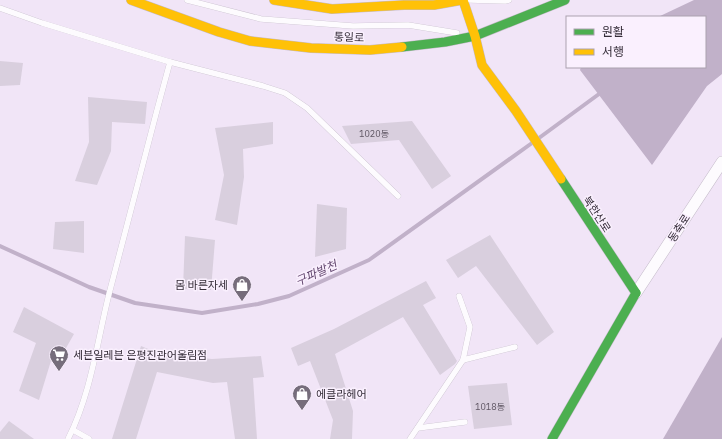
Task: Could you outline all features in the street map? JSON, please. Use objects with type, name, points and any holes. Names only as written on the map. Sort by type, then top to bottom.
[{"type":"main road","name":"통일로","points":[[131,0],[219,32],[250,41],[312,48],[370,50],[445,42],[475,36],[564,0]]},
{"type":"main road","points":[[274,0],[332,9],[396,6],[404,4],[434,5],[462,0]]},
{"type":"main road","name":"북한산로","points":[[462,0],[475,36],[482,64],[516,111],[636,293]]},
{"type":"main road","points":[[552,439],[636,293]]},
{"type":"street","name":"동축로","points":[[636,293],[722,162]]},
{"type":"lane","points":[[187,0],[261,19],[353,26],[408,25],[475,36]]},
{"type":"lane","points":[[470,0],[509,0]]},
{"type":"lane","points":[[0,8],[42,23],[170,62],[263,86],[285,94],[307,108],[398,196]]},
{"type":"lane","points":[[68,439],[87,390],[122,241],[170,62]]},
{"type":"lane","points":[[410,439],[463,360],[470,327],[459,296]]},
{"type":"lane","points":[[463,360],[515,347]]},
{"type":"lane","points":[[418,428],[465,422]]},
{"type":"lane","points":[[72,430],[89,439]]},
{"type":"shaded area","points":[[694,0],[722,0],[722,74],[707,86],[652,165],[580,70],[581,68],[706,68],[706,16],[660,16]]},
{"type":"shaded area","points":[[722,337],[722,439],[663,439]]},
{"type":"building","points":[[0,61],[23,63],[20,85],[0,86]]},
{"type":"building","points":[[88,97],[147,102],[145,124],[112,122],[111,151],[97,185],[75,181],[89,142]]},
{"type":"building","points":[[412,121],[451,176],[432,189],[399,140],[351,144],[342,126]]},
{"type":"building","points":[[273,122],[273,144],[243,149],[244,177],[237,225],[215,220],[224,175],[215,128]]},
{"type":"building","points":[[317,204],[347,208],[346,249],[315,257]]},
{"type":"building","points":[[84,221],[84,253],[53,249],[55,222]]},
{"type":"building","points":[[490,235],[554,332],[537,345],[476,266],[458,278],[446,260]]},
{"type":"building","points":[[185,236],[215,240],[211,290],[183,289]]},
{"type":"building","points":[[426,281],[436,298],[423,305],[457,361],[440,375],[403,317],[335,354],[353,411],[352,439],[330,439],[333,420],[310,361],[298,366],[291,348],[334,329]]},
{"type":"building","points":[[24,307],[74,334],[62,355],[54,351],[39,400],[19,391],[36,343],[13,332]]},
{"type":"building","points":[[141,346],[160,354],[212,359],[261,356],[264,377],[253,378],[257,439],[235,439],[227,382],[213,383],[157,372],[136,439],[112,439]]},
{"type":"building","points":[[507,383],[512,425],[474,429],[468,386]]},
{"type":"building","points":[[9,421],[34,439],[0,439],[0,432]]},
{"type":"waterway","name":"구파발천","points":[[539,138],[599,94]]},
{"type":"waterway","name":"구파발천","points":[[0,246],[89,287],[135,303],[202,313],[258,304],[289,296],[369,260],[532,143]]},
{"type":"traffic: fast","points":[[402,47],[445,42],[475,36],[565,0]]},
{"type":"traffic: fast","points":[[561,179],[636,293]]},
{"type":"traffic: fast","points":[[552,439],[636,293]]},
{"type":"traffic: slow","points":[[131,0],[219,32],[250,41],[311,48],[370,50],[402,47]]},
{"type":"traffic: slow","points":[[274,0],[332,9],[434,5],[462,0]]},
{"type":"traffic: slow","points":[[463,0],[475,36],[482,65],[516,111],[561,179]]},
{"type":"place","name":"몸 바른자세","points":[[242,302]]},
{"type":"place","name":"세븐일레븐 은평진관어울림점","points":[[59,372]]},
{"type":"place","name":"에클라헤어","points":[[302,411]]}]
